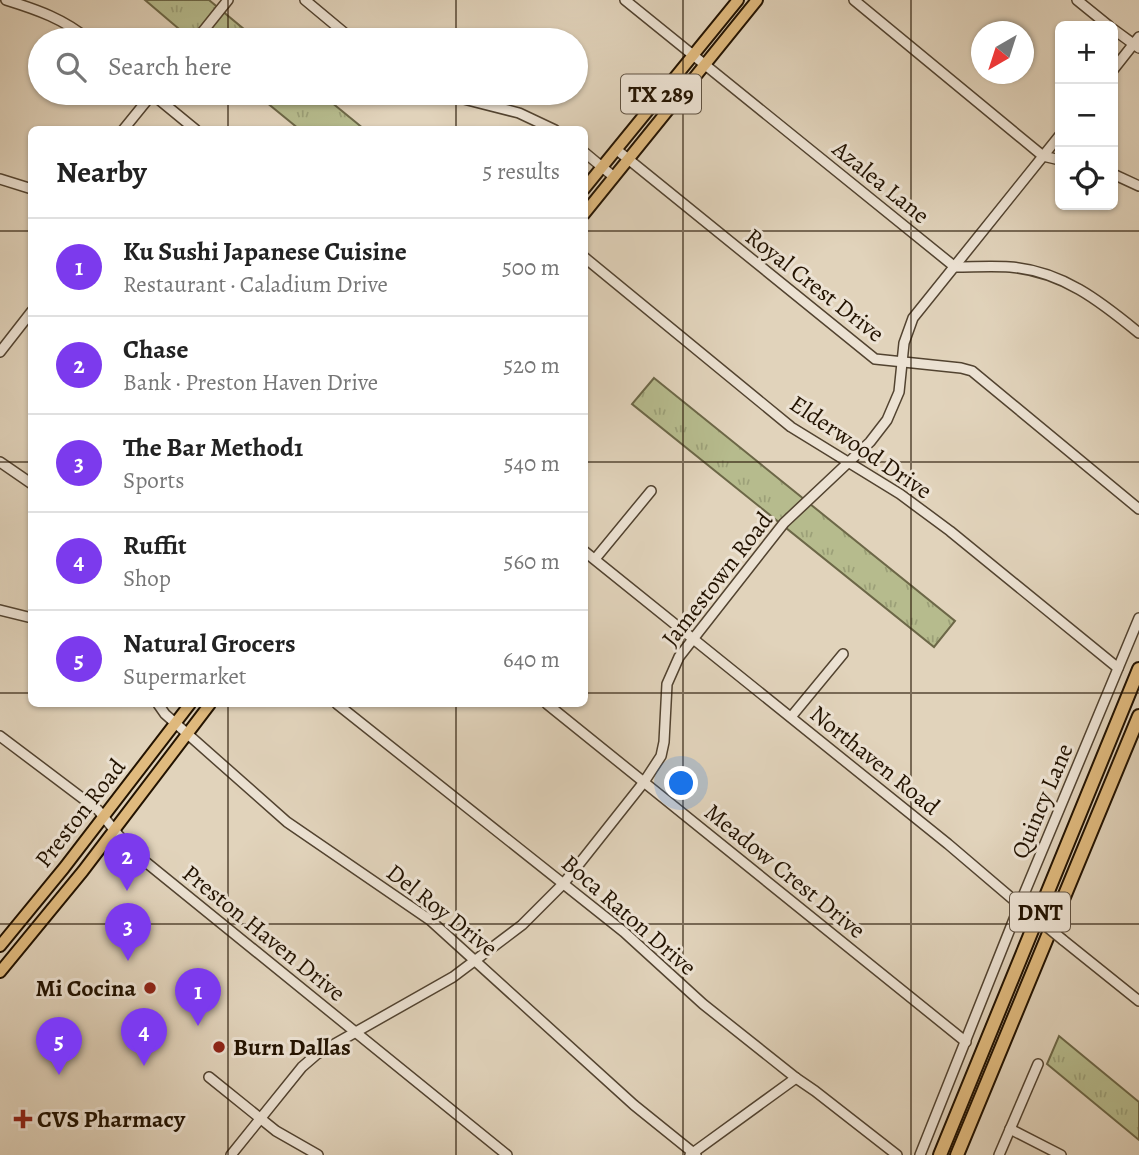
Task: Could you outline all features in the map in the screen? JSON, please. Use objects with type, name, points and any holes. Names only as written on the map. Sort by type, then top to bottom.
[{"type":"highway","name":"DNT","points":[[940,1155],[1139,669]]},
{"type":"highway","name":"DNT","points":[[957,1155],[1139,716]]},
{"type":"main road","name":"TX 289","points":[[588,185],[738,0]]},
{"type":"main road","name":"TX 289","points":[[588,209],[758,0]]},
{"type":"main road","name":"Preston Road","points":[[0,946],[64,868],[188,707]]},
{"type":"main road","name":"Preston Road","points":[[0,972],[78,878],[208,707]]},
{"type":"main road","points":[[64,868],[78,878]]},
{"type":"main road","points":[[17,927],[31,935]]},
{"type":"street","points":[[6,0],[47,13],[73,28]]},
{"type":"street","points":[[206,28],[228,0]]},
{"type":"street","points":[[305,0],[339,28]]},
{"type":"street","name":"Azalea Lane","points":[[625,0],[955,267]]},
{"type":"street","points":[[854,0],[1043,156],[1055,159]]},
{"type":"street","points":[[1077,0],[1102,21]]},
{"type":"street","points":[[1118,32],[1137,44],[1118,65]]},
{"type":"street","points":[[126,126],[143,105]]},
{"type":"street","points":[[166,105],[191,126]]},
{"type":"street","points":[[487,105],[519,113],[547,126]]},
{"type":"street","name":"Jamestown Road","points":[[231,1155],[309,1061],[329,1046],[444,982],[476,960],[522,925],[564,883],[644,782],[661,756],[665,697],[672,670],[693,638],[784,523],[870,442],[887,420],[899,392],[908,328],[913,318],[1055,141]]},
{"type":"street","name":"Royal Crest Drive","points":[[617,150],[875,359],[961,368],[981,377],[1139,509]]},
{"type":"street","points":[[588,155],[614,177]]},
{"type":"street","points":[[1118,176],[1139,186]]},
{"type":"street","points":[[0,178],[28,188]]},
{"type":"street","name":"Elderwood Drive","points":[[588,260],[791,427],[900,494],[950,531],[1118,668]]},
{"type":"street","points":[[955,267],[1011,267],[1059,278],[1101,302],[1139,333]]},
{"type":"street","points":[[0,352],[28,319]]},
{"type":"street","points":[[0,462],[28,481]]},
{"type":"street","points":[[595,559],[651,491]]},
{"type":"street","name":"Northaven Road","points":[[588,554],[1139,1001]]},
{"type":"street","points":[[0,610],[28,617]]},
{"type":"street","name":"Quincy Lane","points":[[920,1155],[1139,618]]},
{"type":"street","points":[[791,717],[843,654]]},
{"type":"street","name":"Del Roy Drive","points":[[160,707],[287,822],[412,906],[476,960],[634,1105],[693,1154]]},
{"type":"street","name":"Boca Raton Drive","points":[[341,707],[624,932],[696,998],[897,1155]]},
{"type":"street","name":"Meadow Crest Drive","points":[[551,707],[966,1042]]},
{"type":"street","name":"Preston Haven Drive","points":[[0,736],[104,816],[142,859],[507,1155]]},
{"type":"street","points":[[999,1155],[1038,1064]]},
{"type":"street","points":[[209,1077],[276,1131],[318,1155]]},
{"type":"street","points":[[693,1154],[796,1078]]},
{"type":"street","points":[[1010,1129],[1061,1155]]},
{"type":"green space","points":[[145,0],[209,0],[243,28],[178,28]]},
{"type":"green space","points":[[270,105],[335,105],[360,126],[295,126]]},
{"type":"green space","points":[[654,378],[955,621],[934,647],[632,404]]},
{"type":"green space","points":[[1059,1036],[1139,1102],[1139,1140],[1047,1064]]},
{"type":"place","name":"Chase","points":[[127,891]]},
{"type":"place","name":"The Bar Method1","points":[[128,961]]},
{"type":"place","name":"Mi Cocina","points":[[150,988]]},
{"type":"place","name":"Ku Sushi Japanese Cuisine","points":[[198,1026]]},
{"type":"place","name":"Burn Dallas","points":[[219,1047]]},
{"type":"place","name":"Ruffit","points":[[144,1066]]},
{"type":"place","name":"Natural Grocers","points":[[59,1075]]},
{"type":"place","name":"CVS Pharmacy","points":[[23,1119]]}]
